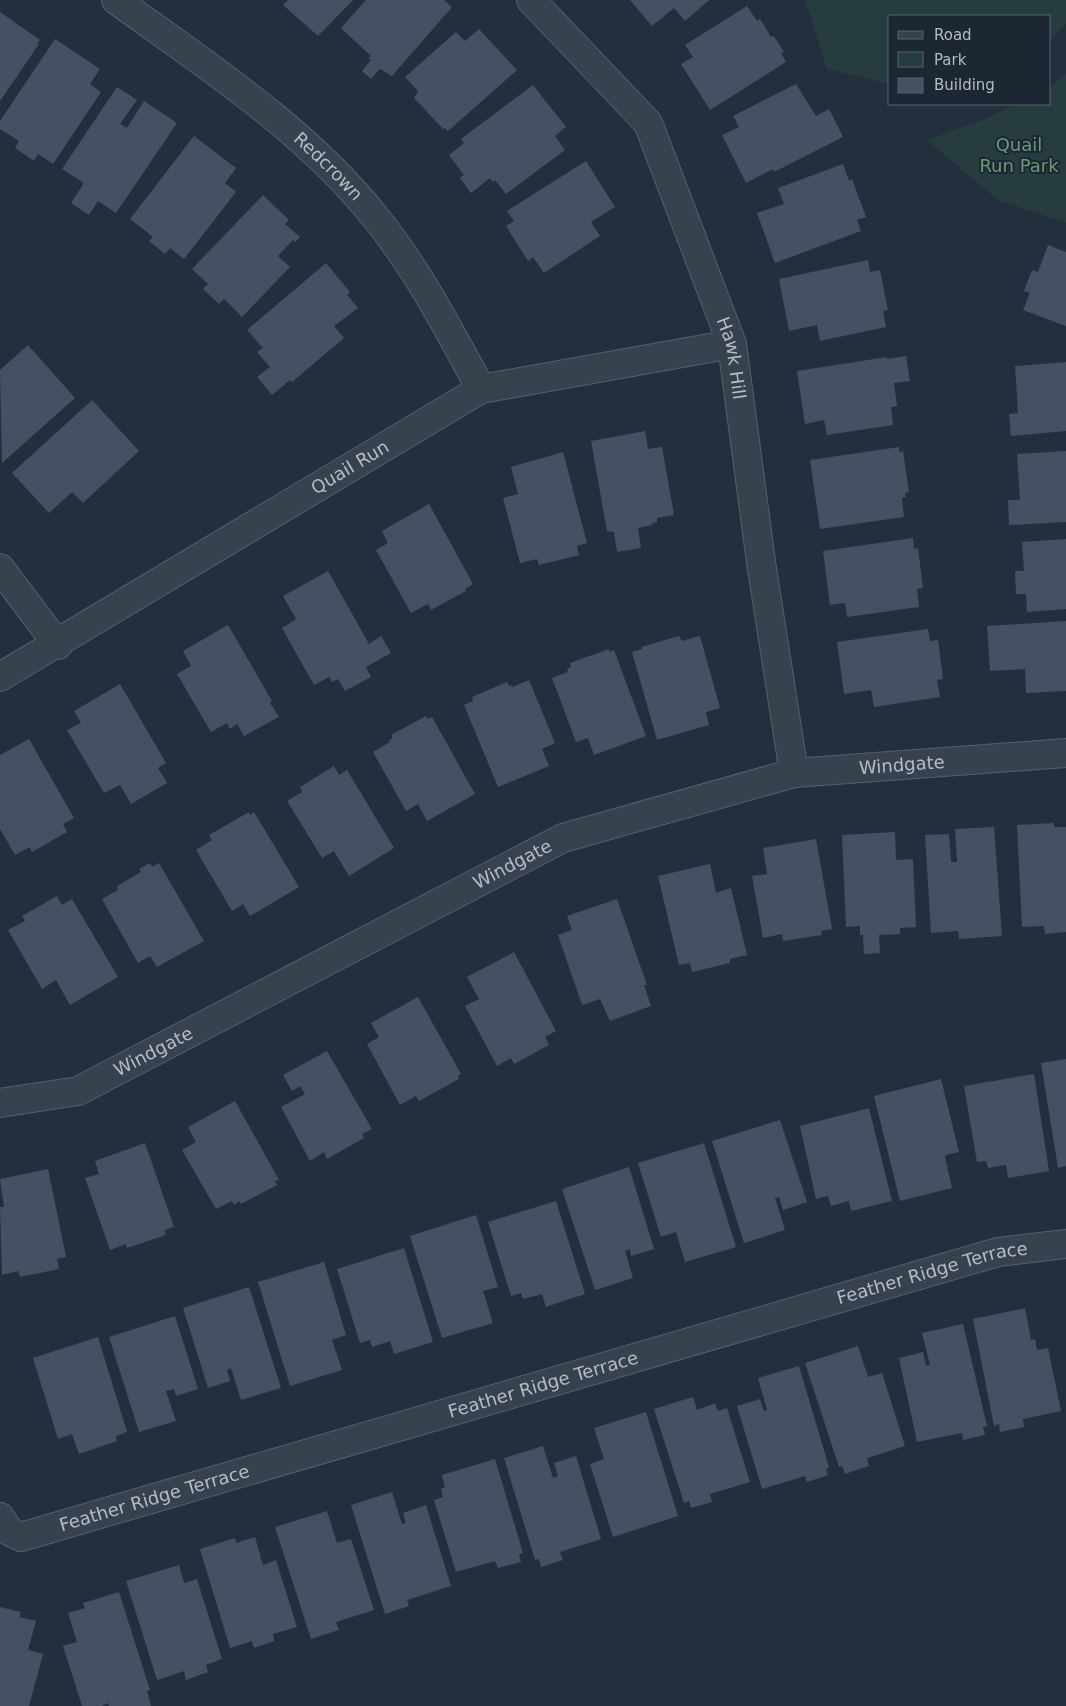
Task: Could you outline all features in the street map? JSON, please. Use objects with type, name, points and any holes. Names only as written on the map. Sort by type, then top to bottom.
[{"type":"street","name":"Redcrown","points":[[116,0],[268,110],[337,175],[376,217],[408,262],[443,319],[481,389]]},
{"type":"street","name":"Hawk Hill","points":[[531,0],[648,123],[732,344],[761,562],[794,773]]},
{"type":"street","name":"Quail Run","points":[[0,677],[481,389],[732,344]]},
{"type":"street","points":[[0,568],[58,644]]},
{"type":"street","name":"Windgate","points":[[0,1103],[78,1091],[563,838],[794,773],[1066,753]]},
{"type":"street","name":"Feather Ridge Terrace","points":[[0,1517],[9,1531],[21,1537],[998,1252],[1066,1244]]},
{"type":"green space","points":[[805,0],[1066,0],[1066,24],[1051,39],[1051,15],[888,15],[888,84],[827,69]]},
{"type":"green space","name":"Quail Run Park","points":[[1066,73],[1066,223],[998,200],[927,140],[985,119],[1013,105],[1051,105],[1051,86]]},
{"type":"building","points":[[288,0],[353,0],[318,36],[283,5]]},
{"type":"building","points":[[366,0],[444,0],[452,7],[392,76],[380,69],[371,79],[362,71],[371,60],[368,58],[371,56],[341,28]]},
{"type":"building","points":[[630,0],[709,0],[685,21],[674,8],[652,26]]},
{"type":"building","points":[[747,6],[757,21],[760,19],[771,37],[774,36],[784,52],[781,53],[786,62],[710,110],[681,64],[693,57],[685,45]]},
{"type":"building","points":[[0,12],[40,40],[0,101]]},
{"type":"building","points":[[479,29],[517,70],[448,131],[445,128],[443,129],[414,98],[418,91],[405,77],[456,32],[465,41]]},
{"type":"building","points":[[55,39],[100,69],[90,84],[101,92],[53,164],[38,154],[34,161],[15,148],[19,141],[0,129],[0,121]]},
{"type":"building","points":[[796,84],[816,116],[829,109],[843,137],[774,172],[773,169],[746,183],[722,135],[739,127],[733,116]]},
{"type":"building","points":[[533,85],[566,127],[555,136],[565,150],[506,194],[495,180],[493,182],[490,178],[471,193],[460,178],[464,175],[449,155],[464,143],[461,139]]},
{"type":"building","points":[[117,87],[137,100],[120,124],[127,128],[144,101],[177,123],[116,213],[98,201],[89,215],[71,203],[84,183],[62,169]]},
{"type":"building","points":[[194,136],[236,168],[225,183],[236,192],[184,259],[170,248],[165,254],[149,241],[153,237],[130,219]]},
{"type":"building","points":[[586,161],[615,207],[591,222],[600,236],[544,273],[533,257],[528,261],[506,226],[514,221],[507,211]]},
{"type":"building","points":[[843,164],[849,181],[852,179],[866,217],[857,220],[861,231],[775,263],[757,213],[784,204],[778,188]]},
{"type":"building","points":[[263,195],[289,220],[285,224],[300,237],[295,242],[293,240],[278,256],[290,267],[242,317],[224,299],[219,304],[203,289],[208,284],[192,269]]},
{"type":"building","points":[[1048,245],[1066,252],[1066,326],[1023,310],[1030,293],[1024,291],[1032,270],[1038,272]]},
{"type":"building","points":[[868,260],[870,272],[880,270],[888,310],[883,311],[886,327],[820,341],[817,325],[789,331],[779,279]]},
{"type":"building","points":[[326,263],[350,292],[347,295],[358,308],[334,326],[344,338],[292,382],[290,380],[272,395],[257,377],[270,367],[257,352],[263,348],[247,330]]},
{"type":"building","points":[[28,345],[75,398],[2,463],[0,370]]},
{"type":"building","points":[[906,356],[910,381],[894,383],[897,406],[891,407],[893,425],[827,435],[824,420],[805,424],[797,371],[887,357],[887,359]]},
{"type":"building","points":[[1066,362],[1066,431],[1011,436],[1009,414],[1018,413],[1015,366]]},
{"type":"building","points":[[92,400],[139,451],[83,503],[72,492],[49,513],[12,473]]},
{"type":"building","points":[[645,431],[648,449],[662,447],[674,515],[657,518],[657,522],[652,523],[652,525],[638,528],[641,548],[617,552],[614,532],[607,531],[591,441]]},
{"type":"building","points":[[899,447],[899,452],[903,451],[909,492],[905,493],[906,497],[902,498],[904,517],[820,529],[810,460]]},
{"type":"building","points":[[1066,451],[1066,522],[1009,525],[1008,500],[1020,500],[1017,454]]},
{"type":"building","points":[[563,452],[587,543],[577,546],[579,555],[539,565],[537,559],[520,563],[503,498],[518,494],[511,467]]},
{"type":"building","points":[[429,504],[473,584],[465,589],[466,591],[431,610],[428,604],[411,613],[376,550],[388,543],[382,531]]},
{"type":"building","points":[[913,538],[914,549],[918,548],[923,588],[917,589],[919,607],[847,617],[845,603],[830,605],[823,551]]},
{"type":"building","points":[[1066,539],[1066,609],[1027,612],[1026,594],[1016,594],[1015,571],[1024,571],[1022,542]]},
{"type":"building","points":[[328,571],[369,644],[381,636],[391,653],[366,667],[371,677],[345,691],[338,679],[332,682],[329,677],[314,685],[282,628],[296,619],[283,596]]},
{"type":"building","points":[[1066,621],[1066,691],[1026,693],[1025,669],[990,671],[987,626]]},
{"type":"building","points":[[228,625],[272,701],[270,703],[279,717],[244,736],[237,724],[230,729],[227,723],[211,732],[177,674],[191,666],[183,651]]},
{"type":"building","points":[[928,629],[930,641],[938,640],[943,679],[937,680],[940,697],[874,707],[871,690],[844,694],[837,642]]},
{"type":"building","points":[[679,636],[682,641],[700,636],[720,708],[706,712],[709,725],[657,740],[632,652],[642,649],[641,647]]},
{"type":"building","points":[[609,649],[610,652],[614,650],[646,736],[594,755],[588,738],[576,742],[552,678],[568,672],[567,669],[571,667],[570,663]]},
{"type":"building","points":[[529,680],[555,743],[542,749],[549,766],[498,787],[464,705],[473,701],[472,697],[507,682],[512,687]]},
{"type":"building","points":[[120,684],[166,763],[158,768],[167,783],[131,804],[120,785],[104,793],[67,730],[81,723],[74,711]]},
{"type":"building","points":[[426,716],[428,719],[432,717],[475,794],[427,821],[418,804],[406,811],[373,752],[390,742],[389,740],[393,738],[391,735]]},
{"type":"building","points":[[29,739],[74,818],[63,824],[67,832],[32,852],[30,847],[15,855],[0,829],[0,755]]},
{"type":"building","points":[[334,766],[339,775],[347,770],[394,848],[349,876],[334,851],[322,858],[287,801],[302,792],[300,787]]},
{"type":"building","points":[[249,812],[250,815],[254,812],[299,887],[250,916],[243,904],[232,911],[196,850],[212,840],[209,835]]},
{"type":"building","points":[[1054,823],[1054,827],[1066,827],[1066,932],[1045,934],[1044,926],[1022,927],[1017,825]]},
{"type":"building","points":[[994,827],[1002,936],[959,939],[958,931],[931,933],[925,835],[949,834],[951,862],[957,862],[955,829]]},
{"type":"building","points":[[895,832],[896,860],[913,859],[916,927],[900,928],[900,934],[879,935],[880,953],[864,954],[863,935],[860,935],[860,926],[846,927],[842,835]]},
{"type":"building","points":[[816,839],[832,929],[821,931],[822,935],[783,941],[782,934],[763,938],[752,876],[767,874],[763,848]]},
{"type":"building","points":[[150,863],[152,867],[159,863],[204,941],[157,967],[150,956],[138,963],[102,899],[118,890],[117,886],[141,872],[139,869]]},
{"type":"building","points":[[710,864],[716,893],[731,888],[747,955],[730,959],[730,963],[692,972],[690,963],[679,965],[658,876]]},
{"type":"building","points":[[57,896],[62,905],[72,899],[118,977],[70,1005],[56,980],[42,989],[8,930],[25,921],[22,916]]},
{"type":"building","points":[[617,899],[647,985],[644,985],[651,1006],[610,1021],[600,999],[582,1005],[558,935],[572,930],[567,916]]},
{"type":"building","points":[[514,952],[556,1031],[545,1037],[549,1045],[514,1064],[511,1058],[497,1066],[465,1006],[479,999],[467,977]]},
{"type":"building","points":[[418,997],[461,1074],[458,1076],[459,1079],[419,1101],[416,1096],[400,1105],[367,1044],[379,1037],[371,1023]]},
{"type":"building","points":[[327,1051],[372,1129],[362,1134],[364,1138],[327,1159],[324,1152],[310,1161],[281,1107],[305,1094],[300,1086],[292,1091],[283,1075]]},
{"type":"building","points":[[1066,1059],[1066,1166],[1058,1168],[1041,1063]]},
{"type":"building","points":[[1034,1074],[1049,1171],[1008,1178],[1006,1165],[988,1168],[986,1161],[977,1162],[964,1086]]},
{"type":"building","points":[[941,1079],[959,1152],[946,1155],[945,1157],[952,1188],[900,1201],[874,1096]]},
{"type":"building","points":[[235,1101],[279,1180],[275,1181],[277,1185],[241,1204],[239,1201],[234,1205],[232,1201],[216,1209],[182,1150],[196,1142],[188,1127]]},
{"type":"building","points":[[869,1108],[892,1201],[851,1211],[849,1201],[831,1206],[828,1196],[816,1199],[800,1126]]},
{"type":"building","points":[[780,1120],[807,1202],[783,1210],[779,1197],[775,1198],[785,1230],[744,1243],[712,1141]]},
{"type":"building","points":[[145,1143],[174,1227],[164,1230],[166,1235],[127,1248],[126,1244],[110,1250],[85,1178],[99,1174],[95,1161]]},
{"type":"building","points":[[704,1143],[736,1247],[685,1262],[676,1232],[661,1237],[638,1163]]},
{"type":"building","points":[[629,1167],[654,1249],[631,1256],[630,1249],[625,1251],[633,1278],[595,1290],[562,1189]]},
{"type":"building","points":[[48,1169],[66,1257],[57,1259],[59,1269],[20,1277],[18,1271],[2,1275],[0,1207],[4,1207],[0,1179]]},
{"type":"building","points":[[556,1201],[585,1294],[546,1307],[542,1294],[523,1299],[521,1293],[511,1296],[488,1222]]},
{"type":"building","points":[[476,1215],[498,1287],[483,1291],[493,1323],[442,1338],[410,1236]]},
{"type":"building","points":[[404,1248],[433,1342],[394,1354],[390,1341],[372,1347],[370,1340],[360,1343],[337,1269]]},
{"type":"building","points":[[324,1262],[346,1335],[332,1340],[342,1370],[290,1386],[258,1282]]},
{"type":"building","points":[[249,1287],[281,1388],[241,1400],[231,1368],[227,1370],[230,1381],[208,1388],[183,1308]]},
{"type":"building","points":[[1025,1308],[1031,1340],[1035,1339],[1037,1350],[1048,1348],[1061,1411],[1023,1419],[1024,1427],[1000,1432],[999,1424],[994,1426],[973,1319]]},
{"type":"building","points":[[175,1316],[198,1389],[176,1396],[174,1389],[166,1391],[176,1421],[139,1432],[109,1337]]},
{"type":"building","points":[[963,1324],[987,1426],[983,1427],[985,1435],[963,1440],[962,1433],[917,1442],[899,1358],[923,1352],[926,1366],[930,1365],[922,1333]]},
{"type":"building","points":[[98,1337],[127,1432],[116,1436],[117,1441],[79,1454],[72,1434],[58,1439],[33,1358]]},
{"type":"building","points":[[858,1346],[868,1377],[882,1373],[905,1446],[867,1458],[869,1466],[845,1474],[842,1466],[839,1467],[805,1363]]},
{"type":"building","points":[[799,1366],[829,1467],[826,1469],[828,1475],[807,1482],[805,1476],[762,1489],[737,1406],[760,1399],[764,1411],[767,1410],[758,1378]]},
{"type":"building","points":[[693,1397],[697,1410],[715,1403],[718,1411],[727,1408],[750,1482],[710,1494],[712,1502],[691,1508],[689,1501],[684,1503],[654,1409]]},
{"type":"building","points":[[646,1412],[678,1516],[613,1537],[590,1464],[604,1459],[594,1428]]},
{"type":"building","points":[[543,1446],[553,1478],[558,1476],[554,1463],[576,1456],[601,1539],[560,1552],[563,1560],[541,1567],[539,1559],[535,1560],[504,1458]]},
{"type":"building","points":[[495,1459],[523,1553],[519,1554],[521,1562],[498,1568],[495,1561],[456,1572],[434,1500],[443,1497],[441,1489],[445,1487],[442,1475]]},
{"type":"building","points":[[392,1492],[402,1524],[406,1523],[403,1513],[426,1505],[451,1586],[407,1600],[409,1606],[385,1614],[351,1505]]},
{"type":"building","points":[[327,1511],[337,1543],[351,1539],[374,1610],[336,1622],[339,1630],[311,1639],[275,1527]]},
{"type":"building","points":[[255,1537],[263,1565],[276,1560],[297,1627],[273,1634],[274,1641],[254,1648],[252,1641],[230,1648],[200,1549],[235,1538],[236,1543]]},
{"type":"building","points":[[179,1565],[184,1583],[197,1579],[222,1659],[206,1665],[208,1672],[186,1680],[184,1671],[157,1680],[126,1581]]},
{"type":"building","points":[[119,1592],[150,1690],[147,1691],[151,1706],[109,1706],[108,1703],[101,1706],[82,1706],[63,1646],[77,1642],[68,1613],[85,1608],[83,1603]]},
{"type":"building","points":[[0,1607],[21,1612],[19,1617],[36,1621],[28,1650],[43,1654],[29,1706],[0,1706]]}]
